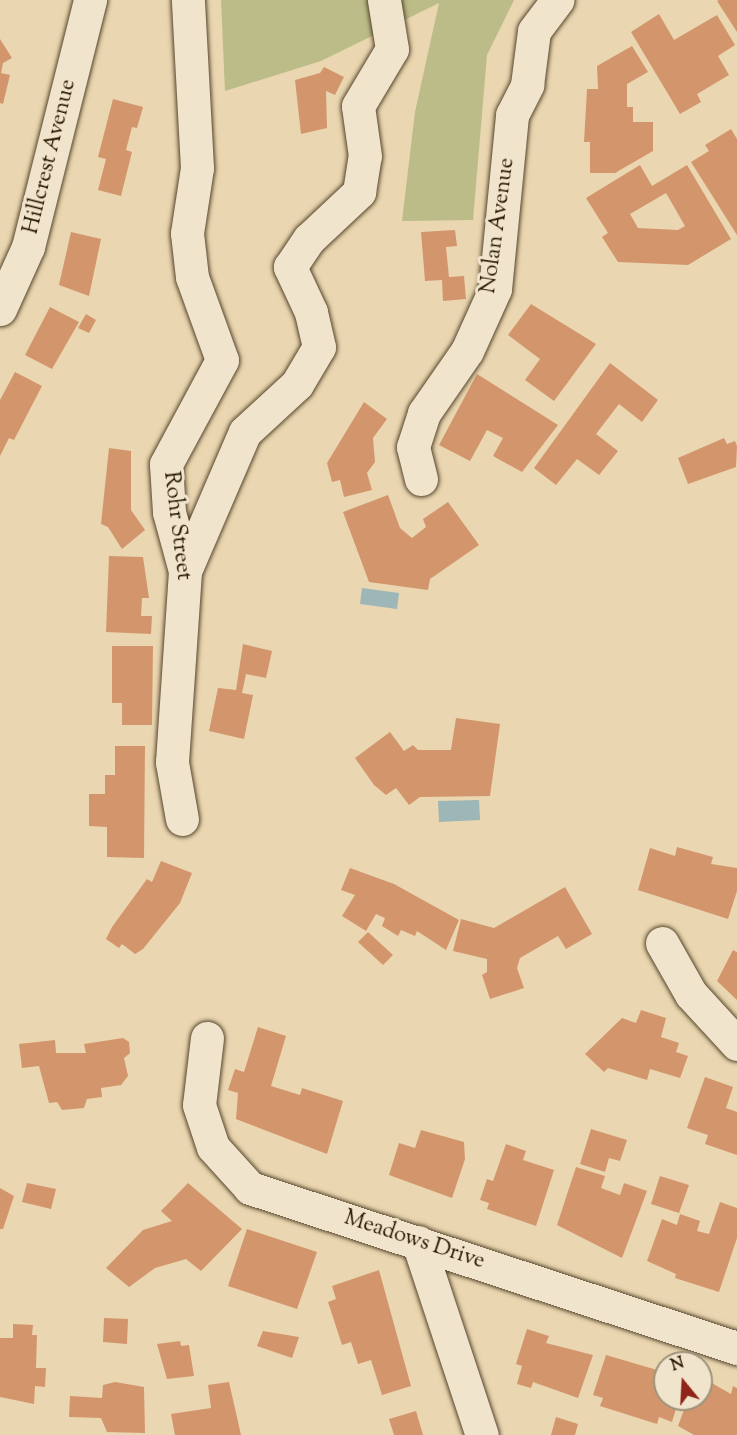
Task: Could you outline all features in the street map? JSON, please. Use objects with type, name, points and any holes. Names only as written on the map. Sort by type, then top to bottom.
[{"type":"street","name":"Hillcrest Avenue","points":[[0,309],[28,248],[90,0]]},
{"type":"street","name":"Rohr Street","points":[[182,819],[172,762],[185,571],[169,512],[166,464],[222,360],[192,277],[187,233],[196,168],[188,0]]},
{"type":"street","points":[[185,571],[245,432],[297,384],[319,346],[311,312],[290,267],[309,239],[358,192],[365,156],[358,106],[392,50],[384,0]]},
{"type":"street","name":"Nolan Avenue","points":[[421,479],[413,447],[424,413],[467,351],[495,289],[512,115],[527,85],[534,31],[557,0]]},
{"type":"street","points":[[662,943],[691,994],[737,1044]]},
{"type":"street","name":"Meadows Drive","points":[[207,1038],[199,1105],[213,1147],[250,1188],[737,1348]]},
{"type":"street","points":[[418,1242],[482,1435]]},
{"type":"green space","points":[[221,0],[514,0],[487,55],[473,220],[402,221],[415,112],[439,3],[321,61],[225,91]]},
{"type":"water","points":[[362,588],[399,593],[397,609],[360,604]]},
{"type":"water","points":[[479,800],[480,820],[439,822],[438,801]]},
{"type":"building","points":[[737,0],[737,32],[717,1]]},
{"type":"building","points":[[659,14],[674,40],[717,15],[735,45],[718,56],[729,75],[697,94],[701,102],[680,114],[631,32]]},
{"type":"building","points":[[0,39],[12,58],[3,63],[1,73],[10,75],[3,104],[0,103]]},
{"type":"building","points":[[632,46],[648,72],[627,84],[627,107],[633,107],[633,122],[653,122],[653,151],[615,173],[590,173],[590,142],[584,142],[587,89],[598,89],[597,66]]},
{"type":"building","points":[[324,67],[344,77],[335,95],[326,91],[327,128],[301,134],[295,80],[320,73]]},
{"type":"building","points":[[113,99],[143,107],[137,128],[132,127],[126,150],[132,152],[121,196],[98,190],[106,159],[98,157]]},
{"type":"building","points":[[731,129],[737,139],[737,235],[691,162],[709,151],[705,145]]},
{"type":"building","points":[[640,165],[652,186],[687,165],[731,239],[688,265],[618,262],[602,237],[608,233],[586,198]],"holes":[[[666,193],[685,226],[678,230],[638,228],[630,214]]]},
{"type":"building","points":[[455,230],[457,246],[446,247],[449,277],[464,276],[466,299],[443,301],[442,280],[425,281],[421,232]]},
{"type":"building","points":[[71,232],[101,239],[89,296],[59,285]]},
{"type":"building","points":[[531,304],[596,344],[554,401],[525,380],[540,359],[508,335]]},
{"type":"building","points":[[50,307],[79,322],[52,369],[25,355]]},
{"type":"building","points":[[86,314],[96,320],[89,333],[78,328]]},
{"type":"building","points":[[610,363],[658,400],[642,422],[619,404],[596,434],[618,451],[599,475],[577,459],[556,485],[534,468]]},
{"type":"building","points":[[15,372],[42,386],[14,440],[9,438],[0,456],[0,400]]},
{"type":"building","points":[[477,374],[558,425],[522,472],[493,456],[503,438],[487,430],[470,461],[439,445]]},
{"type":"building","points":[[364,402],[387,419],[373,438],[375,462],[367,473],[372,490],[344,497],[340,480],[332,482],[327,463]]},
{"type":"building","points":[[724,438],[727,444],[735,441],[737,446],[736,467],[688,484],[678,458]]},
{"type":"building","points":[[109,448],[131,451],[131,510],[145,530],[122,549],[108,527],[101,524]]},
{"type":"building","points":[[388,495],[400,528],[412,538],[426,527],[423,519],[448,502],[479,545],[430,579],[428,590],[369,582],[343,512]]},
{"type":"building","points":[[109,556],[143,557],[149,598],[142,598],[141,616],[152,616],[151,634],[106,632]]},
{"type":"building","points":[[243,644],[272,651],[266,678],[246,674],[242,693],[253,695],[244,739],[209,731],[218,688],[236,690]]},
{"type":"building","points":[[112,646],[153,646],[152,725],[122,725],[122,703],[112,703]]},
{"type":"building","points":[[456,718],[500,724],[490,796],[420,797],[409,805],[396,788],[386,795],[374,785],[355,758],[390,732],[404,751],[413,745],[418,750],[451,750]]},
{"type":"building","points":[[115,746],[145,746],[144,858],[107,857],[107,827],[89,826],[89,794],[105,794],[105,775],[115,775]]},
{"type":"building","points":[[677,847],[713,857],[711,864],[737,868],[737,891],[728,919],[638,890],[650,848],[675,856]]},
{"type":"building","points":[[161,861],[192,873],[180,903],[143,949],[135,954],[122,944],[119,948],[106,939],[112,927],[147,879],[152,882]]},
{"type":"building","points":[[350,868],[394,884],[459,920],[446,950],[417,931],[415,936],[401,930],[398,936],[382,926],[385,918],[376,914],[366,931],[342,916],[355,895],[341,890]]},
{"type":"building","points":[[565,887],[592,934],[566,949],[558,936],[520,958],[517,968],[524,988],[490,999],[482,975],[487,972],[487,959],[453,951],[461,919],[494,928]]},
{"type":"building","points":[[368,932],[393,955],[383,965],[358,942]]},
{"type":"building","points":[[733,950],[737,952],[737,1000],[717,981]]},
{"type":"building","points":[[641,1010],[666,1018],[661,1037],[679,1043],[676,1052],[688,1056],[680,1078],[650,1069],[647,1080],[608,1068],[604,1072],[585,1054],[622,1018],[636,1023]]},
{"type":"building","points":[[258,1027],[286,1036],[271,1086],[300,1095],[302,1088],[343,1101],[327,1154],[236,1119],[238,1093],[228,1090],[235,1069],[244,1072]]},
{"type":"building","points":[[123,1038],[129,1042],[130,1053],[124,1058],[128,1076],[121,1085],[101,1088],[102,1097],[87,1099],[84,1108],[62,1110],[57,1102],[49,1103],[39,1066],[22,1068],[19,1044],[55,1040],[56,1053],[86,1053],[84,1044]]},
{"type":"building","points":[[705,1077],[733,1087],[726,1108],[737,1112],[737,1155],[705,1144],[708,1135],[687,1128]]},
{"type":"building","points":[[591,1129],[627,1140],[620,1161],[609,1158],[605,1172],[580,1164]]},
{"type":"building","points":[[421,1130],[464,1142],[465,1159],[452,1198],[389,1175],[399,1143],[415,1148]]},
{"type":"building","points":[[506,1144],[526,1151],[523,1160],[554,1170],[536,1226],[487,1209],[489,1203],[480,1200],[487,1179],[493,1181]]},
{"type":"building","points":[[576,1167],[605,1176],[601,1188],[620,1195],[624,1183],[647,1191],[622,1258],[557,1225]]},
{"type":"building","points":[[660,1176],[689,1185],[679,1213],[651,1204]]},
{"type":"building","points":[[27,1183],[56,1189],[51,1209],[22,1202]]},
{"type":"building","points":[[188,1183],[242,1229],[201,1271],[186,1259],[155,1268],[129,1287],[106,1268],[143,1230],[172,1221],[161,1211]]},
{"type":"building","points":[[0,1188],[14,1196],[3,1229],[0,1229]]},
{"type":"building","points":[[720,1202],[737,1208],[737,1238],[719,1292],[675,1278],[676,1274],[647,1261],[662,1219],[677,1225],[680,1214],[700,1221],[697,1231],[709,1234]]},
{"type":"building","points":[[247,1229],[317,1252],[297,1309],[228,1286]]},
{"type":"building","points":[[379,1270],[411,1386],[382,1395],[371,1360],[358,1364],[351,1342],[342,1345],[328,1302],[336,1299],[332,1286]]},
{"type":"building","points":[[104,1318],[128,1319],[127,1344],[103,1342]]},
{"type":"building","points":[[13,1324],[33,1325],[32,1335],[37,1335],[36,1368],[46,1368],[45,1387],[35,1386],[34,1404],[0,1397],[0,1338],[13,1338]]},
{"type":"building","points":[[527,1329],[549,1336],[546,1343],[593,1355],[578,1398],[533,1382],[531,1388],[517,1384],[522,1366],[516,1364]]},
{"type":"building","points":[[263,1331],[299,1337],[292,1358],[257,1346]]},
{"type":"building","points":[[180,1341],[181,1346],[189,1345],[194,1376],[167,1379],[157,1344]]},
{"type":"building","points":[[606,1355],[653,1369],[653,1411],[675,1411],[672,1422],[659,1417],[657,1424],[600,1406],[603,1398],[593,1395]]},
{"type":"building","points":[[115,1382],[144,1387],[145,1433],[107,1432],[101,1418],[69,1417],[70,1396],[102,1398],[103,1385]]},
{"type":"building","points":[[229,1382],[241,1435],[175,1435],[171,1414],[211,1408],[208,1385]]},
{"type":"building","points":[[713,1384],[731,1394],[733,1386],[737,1388],[737,1435],[694,1435],[678,1426],[684,1411],[713,1411]]},
{"type":"building","points":[[416,1411],[423,1435],[394,1435],[389,1419]]},
{"type":"building","points":[[556,1417],[578,1424],[575,1435],[551,1435]]}]
